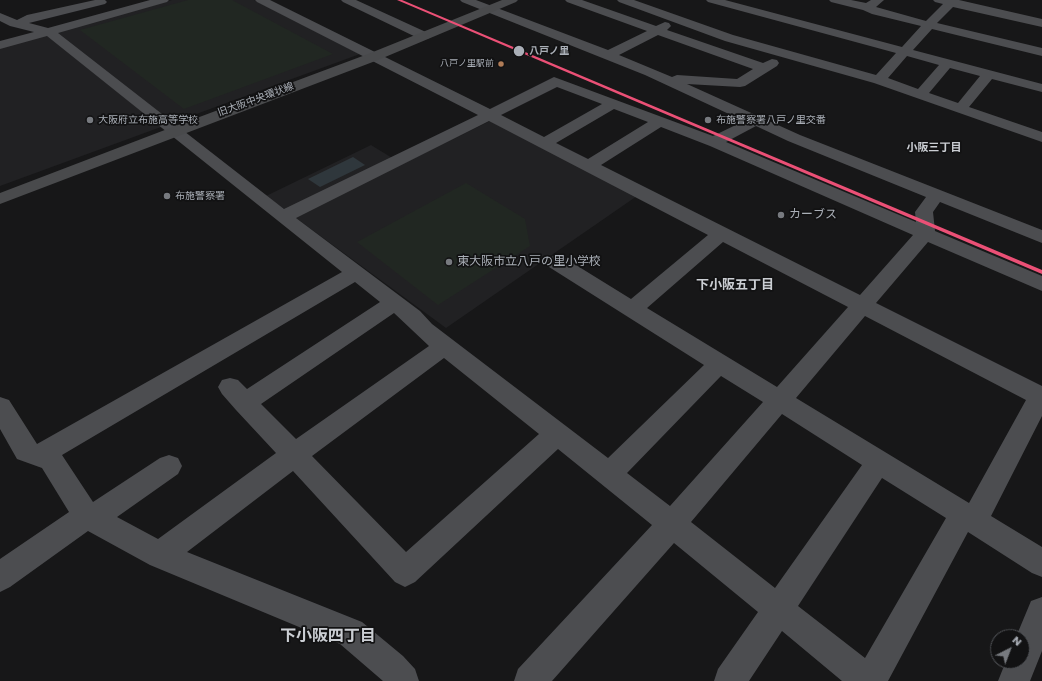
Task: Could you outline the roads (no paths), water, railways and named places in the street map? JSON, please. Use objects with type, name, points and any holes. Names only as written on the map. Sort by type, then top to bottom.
[{"type":"main road","name":"旧大阪中央環状線","points":[[0,199],[175,131],[373,57],[512,0]]},
{"type":"street","points":[[0,46],[163,0]]},
{"type":"street","points":[[2,12],[10,23],[50,32],[283,217],[412,316],[424,330],[672,524],[869,681],[1041,397],[473,106],[261,0]]},
{"type":"street","points":[[347,0],[424,36]]},
{"type":"street","points":[[466,0],[609,55],[666,79],[794,138],[1042,237]]},
{"type":"street","points":[[572,0],[764,68]]},
{"type":"street","points":[[623,0],[728,38],[787,53],[879,80],[960,109],[1041,135]]},
{"type":"street","points":[[712,0],[1042,88]]},
{"type":"street","points":[[835,0],[867,7],[876,12],[1042,52]]},
{"type":"street","points":[[867,7],[878,0]]},
{"type":"street","points":[[10,23],[100,1],[119,12]]},
{"type":"street","points":[[879,80],[929,25],[948,1],[1042,23]]},
{"type":"street","points":[[28,4],[31,18]]},
{"type":"street","points":[[609,55],[677,20]]},
{"type":"street","points":[[666,79],[740,83],[787,53]]},
{"type":"street","points":[[921,94],[948,62]]},
{"type":"street","points":[[960,109],[988,73]]},
{"type":"street","points":[[283,217],[555,81],[713,142],[926,232],[1042,284]]},
{"type":"street","points":[[544,143],[613,104]]},
{"type":"street","points":[[588,166],[660,121]]},
{"type":"street","points":[[713,142],[750,124]]},
{"type":"street","points":[[530,681],[672,524],[926,232],[924,212],[937,194]]},
{"type":"street","points":[[632,309],[722,234]]},
{"type":"street","points":[[556,262],[1042,563]]},
{"type":"street","points":[[38,456],[355,273]]},
{"type":"street","points":[[394,303],[237,395],[405,572],[557,434]]},
{"type":"street","points":[[160,555],[294,455],[445,346]]},
{"type":"street","points":[[608,475],[720,363]]},
{"type":"street","points":[[0,407],[26,451],[51,460],[89,517],[160,555],[351,633],[392,667],[399,680]]},
{"type":"street","points":[[730,681],[878,461]]},
{"type":"street","points":[[0,577],[89,517],[169,466]]},
{"type":"street","points":[[1014,681],[1042,612]]},
{"type":"place","name":"八戸ノ里","points":[[519,51]]},
{"type":"place","name":"八戸ノ里駅前","points":[[501,64]]},
{"type":"place","name":"大阪府立布施高等学校","points":[[90,120]]},
{"type":"place","name":"布施警察署八戸ノ里交番","points":[[708,120]]},
{"type":"place","name":"布施警察署","points":[[167,196]]},
{"type":"place","name":"カーブス","points":[[781,215]]},
{"type":"place","name":"東大阪市立八戸の里小学校","points":[[449,262]]},
{"type":"district","name":"小阪三丁目","points":[[934,148]]},
{"type":"district","name":"下小阪五丁目","points":[[735,286]]},
{"type":"district","name":"下小阪四丁目","points":[[328,637]]}]
